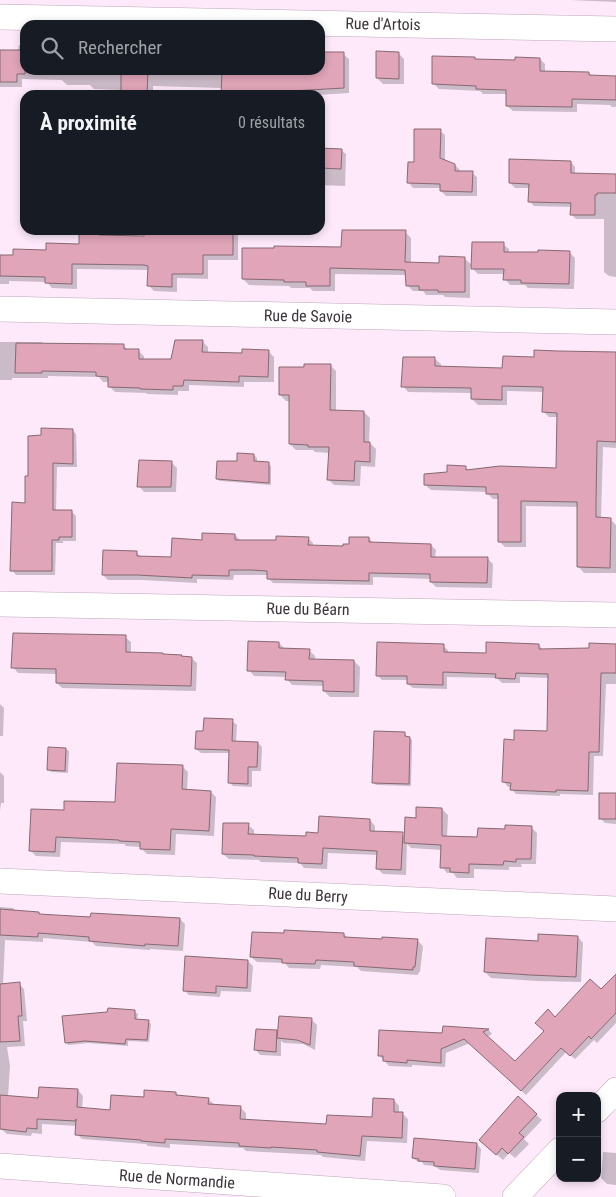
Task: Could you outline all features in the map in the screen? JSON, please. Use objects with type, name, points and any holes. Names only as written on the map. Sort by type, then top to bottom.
[{"type":"street","name":"Rue d'Artois","points":[[0,17],[154,20]]},
{"type":"street","name":"Rue d'Artois","points":[[325,23],[616,29]]},
{"type":"street","name":"Rue de Savoie","points":[[0,310],[616,322]]},
{"type":"street","name":"Rue du Béarn","points":[[0,604],[616,615]]},
{"type":"street","name":"Rue du Berry","points":[[0,881],[616,909]]},
{"type":"street","points":[[601,1106],[616,1090]]},
{"type":"street","points":[[515,1197],[556,1154]]},
{"type":"street","name":"Rue de Normandie","points":[[0,1166],[444,1197]]},
{"type":"building","points":[[0,50],[20,50],[20,74],[17,74],[17,82],[0,82]]},
{"type":"building","points":[[376,51],[399,52],[399,79],[376,78]]},
{"type":"building","points":[[325,52],[344,52],[344,88],[221,90],[222,75],[325,75]]},
{"type":"building","points":[[432,56],[515,60],[515,57],[540,58],[540,71],[589,72],[589,75],[616,76],[616,100],[572,99],[572,107],[506,106],[506,90],[476,89],[476,86],[432,84]]},
{"type":"building","points":[[121,75],[148,75],[147,90],[121,90]]},
{"type":"building","points":[[414,129],[441,129],[440,158],[455,164],[455,171],[473,171],[472,192],[440,191],[440,184],[407,183],[408,162],[414,162]]},
{"type":"building","points":[[325,148],[342,149],[341,169],[325,168]]},
{"type":"building","points":[[509,159],[571,161],[571,173],[616,174],[616,193],[597,193],[595,195],[595,215],[570,215],[571,203],[528,202],[529,184],[509,183]]},
{"type":"building","points":[[342,230],[406,230],[405,262],[439,263],[439,256],[465,257],[465,292],[438,292],[438,290],[419,290],[419,286],[406,286],[405,270],[330,268],[330,286],[306,286],[306,282],[284,282],[284,280],[242,279],[242,248],[274,248],[274,246],[341,247]]},
{"type":"building","points":[[79,235],[233,235],[233,255],[203,255],[203,274],[172,274],[172,287],[147,286],[148,266],[144,265],[72,264],[72,284],[45,283],[45,277],[0,276],[0,255],[13,255],[13,249],[46,250],[46,243],[79,244]]},
{"type":"building","points":[[472,242],[504,242],[504,252],[570,251],[569,284],[521,283],[521,280],[503,280],[504,269],[471,269]]},
{"type":"building","points":[[175,340],[203,340],[202,352],[242,353],[242,349],[269,350],[268,377],[239,376],[239,382],[184,380],[183,386],[173,386],[173,390],[108,387],[108,377],[96,376],[96,372],[42,371],[42,373],[15,373],[16,343],[124,344],[124,349],[139,349],[139,359],[171,359]]},
{"type":"building","points":[[534,350],[616,352],[616,442],[597,441],[596,517],[611,518],[610,568],[577,567],[577,502],[521,501],[521,542],[498,542],[498,494],[486,494],[486,487],[424,485],[424,474],[447,472],[447,465],[466,466],[466,470],[500,466],[556,468],[557,413],[542,412],[543,387],[502,386],[502,400],[471,399],[471,388],[401,387],[403,357],[435,357],[435,366],[502,368],[503,356],[534,357]]},
{"type":"building","points":[[304,364],[331,364],[330,410],[364,411],[364,442],[370,442],[370,462],[355,461],[354,481],[327,480],[329,447],[308,447],[308,445],[289,444],[289,395],[279,395],[279,367],[304,367]]},
{"type":"building","points":[[41,428],[73,429],[73,464],[53,463],[53,510],[72,510],[72,537],[59,537],[59,540],[52,540],[52,571],[10,571],[12,502],[25,503],[25,476],[28,476],[28,436],[41,435]]},
{"type":"building","points":[[237,453],[254,454],[254,461],[269,462],[269,483],[216,479],[217,461],[237,461]]},
{"type":"building","points":[[139,460],[172,461],[171,487],[137,487]]},
{"type":"building","points":[[202,533],[235,534],[235,540],[276,540],[276,536],[309,537],[308,545],[343,546],[343,544],[349,544],[349,537],[369,537],[369,542],[431,544],[431,557],[488,557],[487,583],[430,582],[430,574],[369,573],[369,581],[267,579],[267,571],[251,570],[229,570],[229,576],[192,575],[192,578],[102,575],[103,550],[137,551],[137,556],[171,557],[172,538],[202,540]]},
{"type":"building","points":[[13,633],[126,635],[126,652],[163,653],[192,657],[191,686],[56,683],[56,669],[11,668]]},
{"type":"building","points":[[248,641],[279,642],[279,648],[310,649],[309,659],[354,660],[354,692],[323,691],[323,681],[285,680],[286,672],[247,671]]},
{"type":"building","points":[[377,642],[444,644],[444,652],[486,653],[486,642],[539,644],[539,649],[589,648],[589,643],[616,644],[616,673],[601,673],[599,752],[589,752],[588,791],[510,790],[511,783],[502,782],[504,739],[514,740],[514,730],[547,731],[548,674],[516,673],[515,679],[495,678],[496,674],[443,672],[443,685],[407,684],[407,676],[376,676]]},
{"type":"building","points":[[204,718],[233,719],[232,741],[258,742],[257,767],[248,767],[248,784],[228,783],[229,750],[195,749],[196,731],[203,731]]},
{"type":"building","points":[[374,731],[405,732],[405,736],[410,737],[409,784],[372,783]]},
{"type":"building","points":[[48,747],[66,748],[65,771],[47,770]]},
{"type":"building","points":[[117,763],[183,765],[182,789],[211,791],[209,831],[171,829],[170,850],[140,849],[140,842],[56,837],[55,852],[29,851],[31,809],[64,810],[64,801],[115,802]]},
{"type":"building","points":[[599,793],[616,793],[616,819],[599,819]]},
{"type":"building","points":[[416,807],[442,808],[442,836],[477,837],[478,828],[505,829],[505,825],[532,826],[531,859],[516,859],[516,862],[504,861],[503,865],[469,864],[469,873],[450,872],[450,868],[440,868],[441,845],[404,843],[405,817],[416,818]]},
{"type":"building","points":[[319,816],[370,819],[370,831],[403,832],[401,870],[376,869],[377,851],[323,848],[322,864],[298,863],[298,858],[222,854],[223,823],[249,823],[248,834],[306,836],[306,832],[318,833]]},
{"type":"building","points":[[0,909],[39,912],[39,914],[90,917],[91,913],[180,918],[178,946],[145,944],[145,946],[89,941],[89,937],[38,933],[38,937],[0,935]]},
{"type":"building","points":[[284,930],[344,933],[344,937],[418,939],[415,967],[413,967],[413,970],[354,966],[354,962],[316,960],[315,964],[282,963],[282,959],[250,957],[252,932],[284,933]]},
{"type":"building","points":[[538,934],[578,936],[576,977],[484,972],[486,938],[538,941]]},
{"type":"building","points":[[185,956],[248,960],[247,988],[216,986],[216,993],[183,991]]},
{"type":"building","points":[[616,974],[616,1013],[591,1039],[589,1036],[570,1056],[561,1048],[521,1091],[464,1039],[441,1049],[441,1063],[407,1060],[407,1063],[383,1061],[383,1056],[378,1056],[379,1030],[442,1033],[443,1026],[489,1029],[483,1032],[515,1061],[544,1031],[535,1023],[548,1009],[555,1017],[590,979],[601,989]]},
{"type":"building","points":[[20,982],[22,1016],[18,1016],[20,1041],[0,1042],[0,984]]},
{"type":"building","points":[[108,1008],[135,1010],[135,1019],[149,1020],[147,1040],[126,1039],[125,1044],[85,1041],[65,1043],[62,1016],[107,1012]]},
{"type":"building","points":[[279,1016],[312,1018],[310,1045],[297,1040],[277,1038]]},
{"type":"building","points":[[256,1029],[277,1030],[276,1052],[254,1050]]},
{"type":"building","points":[[39,1087],[78,1089],[77,1107],[110,1110],[111,1095],[144,1097],[144,1090],[176,1092],[176,1095],[209,1098],[208,1104],[241,1106],[240,1119],[326,1124],[327,1115],[372,1117],[373,1098],[394,1099],[394,1112],[403,1112],[402,1138],[362,1136],[360,1156],[317,1152],[317,1150],[239,1146],[239,1143],[165,1139],[165,1143],[75,1135],[76,1121],[37,1119],[37,1129],[27,1128],[26,1132],[0,1129],[0,1095],[38,1098]]},
{"type":"building","points":[[518,1096],[537,1114],[519,1133],[524,1137],[508,1154],[502,1148],[496,1155],[479,1140]]},
{"type":"building","points":[[414,1138],[477,1143],[475,1169],[434,1166],[434,1162],[418,1161],[419,1159],[412,1158]]}]
